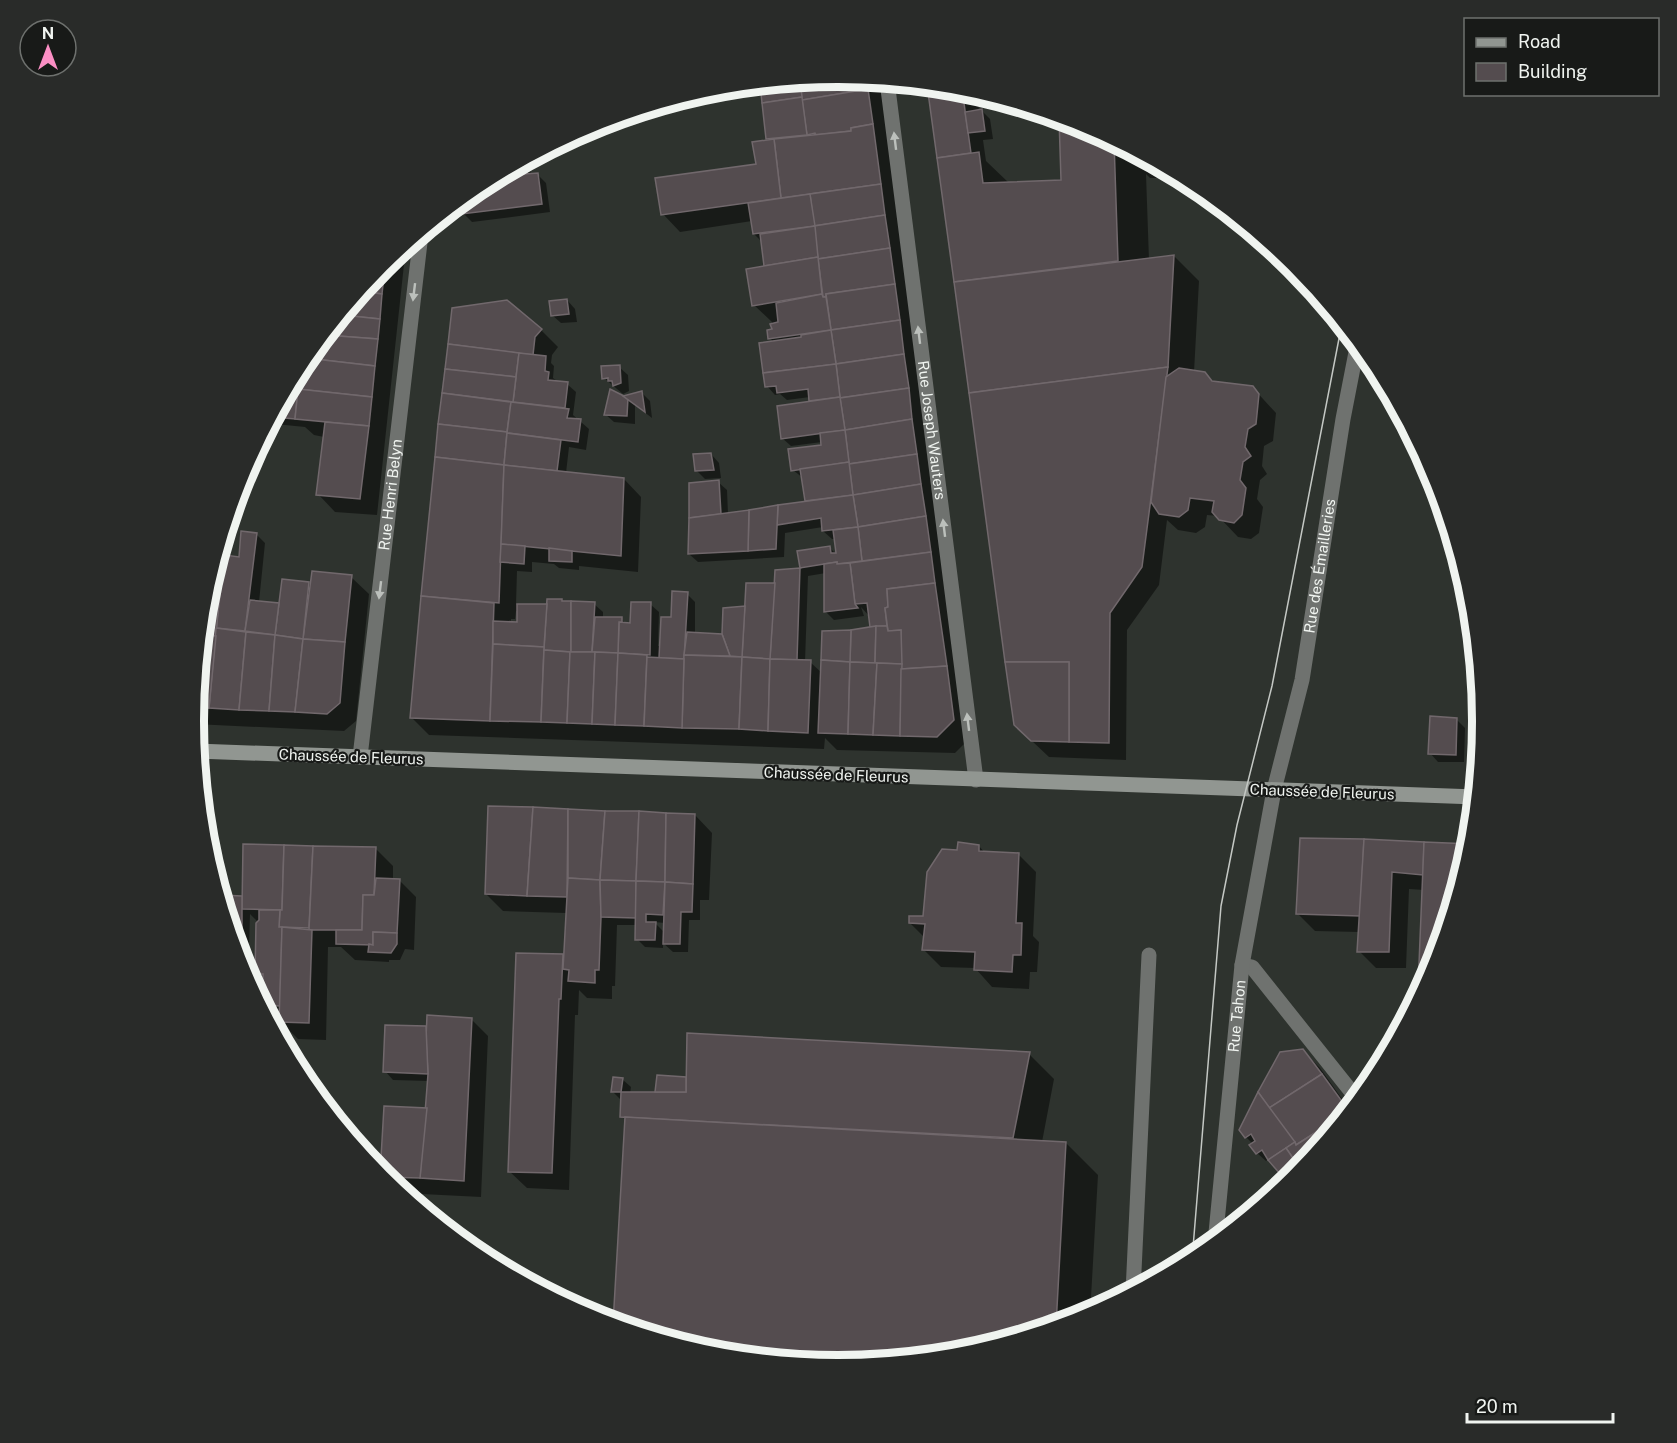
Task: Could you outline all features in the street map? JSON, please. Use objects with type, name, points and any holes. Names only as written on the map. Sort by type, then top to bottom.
[{"type":"main road","name":"Chaussée de Fleurus","points":[[205,751],[1469,797]]},
{"type":"street","name":"Rue Joseph Wauters","points":[[888,89],[976,780]]},
{"type":"street","name":"Rue Henri Belyn","points":[[360,757],[420,244]]},
{"type":"street","name":"Rue des Émailleries","points":[[1274,790],[1302,680],[1343,419],[1356,354]]},
{"type":"street","name":"Rue Tahon","points":[[1216,1231],[1242,965],[1274,790]]},
{"type":"street","points":[[1133,1283],[1149,955]]},
{"type":"street","points":[[1242,965],[1252,967],[1353,1093]]},
{"type":"building","points":[[801,88],[868,88],[868,89],[802,100]]},
{"type":"building","points":[[801,88],[802,97],[762,103],[761,92]]},
{"type":"building","points":[[868,89],[873,124],[851,128],[851,131],[807,135],[802,100]]},
{"type":"building","points":[[928,93],[963,99],[971,153],[937,158]]},
{"type":"building","points":[[802,97],[807,135],[766,139],[762,103]]},
{"type":"building","points":[[982,109],[985,131],[968,133],[965,112]]},
{"type":"building","points":[[873,124],[881,184],[781,198],[774,139],[851,131],[851,128]]},
{"type":"building","points":[[1059,127],[1114,150],[1118,261],[954,282],[937,158],[979,152],[983,183],[1061,180]]},
{"type":"building","points":[[774,139],[781,198],[661,215],[655,178],[756,164],[752,142]]},
{"type":"building","points":[[538,173],[542,204],[462,214],[462,211],[519,174]]},
{"type":"building","points":[[881,184],[885,215],[814,226],[810,194]]},
{"type":"building","points":[[810,194],[815,226],[753,234],[748,203]]},
{"type":"building","points":[[885,215],[890,248],[818,259],[814,226]]},
{"type":"building","points":[[815,226],[818,257],[764,266],[760,234]]},
{"type":"building","points":[[890,248],[895,284],[826,294],[826,297],[823,297],[818,259]]},
{"type":"building","points":[[1174,255],[1168,367],[969,393],[954,282]]},
{"type":"building","points":[[818,257],[822,294],[752,306],[746,269]]},
{"type":"building","points":[[384,280],[382,294],[371,292]]},
{"type":"building","points":[[895,284],[900,320],[831,330],[826,294]]},
{"type":"building","points":[[371,292],[382,294],[380,319],[351,316]]},
{"type":"building","points":[[822,294],[826,297],[831,330],[768,339],[767,330],[772,329],[770,324],[778,322],[776,303]]},
{"type":"building","points":[[567,299],[569,314],[551,316],[549,301]]},
{"type":"building","points":[[507,300],[542,329],[535,337],[533,355],[448,344],[452,308]]},
{"type":"building","points":[[351,316],[380,319],[378,339],[334,336]]},
{"type":"building","points":[[900,320],[904,354],[836,364],[831,330]]},
{"type":"building","points":[[831,330],[836,364],[763,373],[759,343]]},
{"type":"building","points":[[334,336],[378,339],[375,366],[318,359]]},
{"type":"building","points":[[448,344],[519,353],[516,377],[445,369]]},
{"type":"building","points":[[519,353],[546,356],[545,371],[549,372],[548,380],[568,382],[565,408],[513,402]]},
{"type":"building","points":[[904,354],[909,388],[840,398],[836,364]]},
{"type":"building","points":[[318,359],[375,366],[372,397],[298,389]]},
{"type":"building","points":[[836,364],[840,397],[809,401],[808,389],[777,393],[776,386],[765,387],[763,373]]},
{"type":"building","points":[[620,365],[621,383],[613,386],[612,381],[608,381],[608,378],[602,379],[601,366]]},
{"type":"building","points":[[1168,367],[1142,567],[1110,613],[1109,743],[1069,742],[1069,662],[1005,662],[969,393]]},
{"type":"building","points":[[1179,368],[1205,372],[1212,381],[1253,386],[1259,394],[1256,424],[1248,429],[1245,447],[1251,456],[1243,462],[1240,480],[1246,488],[1242,515],[1234,523],[1219,520],[1212,512],[1214,501],[1190,498],[1188,510],[1179,517],[1159,514],[1151,502],[1166,377]]},
{"type":"building","points":[[445,369],[516,377],[513,402],[442,393]]},
{"type":"building","points":[[909,388],[912,419],[845,430],[840,398]]},
{"type":"building","points":[[298,389],[372,397],[369,426],[295,419]]},
{"type":"building","points":[[610,389],[628,398],[627,416],[604,415]]},
{"type":"building","points":[[298,390],[298,390],[295,419],[282,418]]},
{"type":"building","points":[[642,391],[645,412],[623,396]]},
{"type":"building","points":[[442,393],[511,402],[507,432],[438,424]]},
{"type":"building","points":[[840,397],[845,430],[781,439],[777,406]]},
{"type":"building","points":[[511,402],[569,409],[567,418],[581,419],[578,442],[507,433]]},
{"type":"building","points":[[912,419],[917,454],[849,464],[845,430]]},
{"type":"building","points":[[325,422],[369,426],[360,499],[316,495]]},
{"type":"building","points":[[438,424],[507,432],[504,465],[435,457]]},
{"type":"building","points":[[845,430],[849,462],[791,471],[788,449],[821,445],[820,433]]},
{"type":"building","points":[[507,433],[561,440],[557,471],[504,465]]},
{"type":"building","points":[[711,453],[714,470],[695,471],[693,454]]},
{"type":"building","points":[[917,454],[921,484],[853,495],[849,464]]},
{"type":"building","points":[[435,457],[504,465],[499,603],[421,596]]},
{"type":"building","points":[[849,462],[853,495],[805,501],[800,469]]},
{"type":"building","points":[[504,465],[624,478],[621,556],[501,544]]},
{"type":"building","points":[[719,480],[721,514],[689,518],[689,483]]},
{"type":"building","points":[[921,484],[926,516],[858,527],[853,495]]},
{"type":"building","points":[[853,495],[858,527],[822,531],[821,518],[777,525],[778,505]]},
{"type":"building","points":[[778,505],[776,549],[748,551],[749,510]]},
{"type":"building","points":[[749,510],[748,551],[688,554],[689,518]]},
{"type":"building","points":[[926,516],[931,552],[862,561],[858,527]]},
{"type":"building","points":[[858,527],[862,561],[837,564],[837,562],[800,568],[797,551],[830,546],[831,553],[836,553],[833,530]]},
{"type":"building","points":[[241,531],[257,533],[245,631],[216,628],[227,555],[239,557]]},
{"type":"building","points":[[501,544],[525,546],[524,564],[500,562]]},
{"type":"building","points":[[549,548],[572,551],[572,562],[549,561]]},
{"type":"building","points":[[931,552],[935,583],[887,589],[888,607],[885,608],[887,626],[870,627],[867,603],[855,604],[850,563]]},
{"type":"building","points":[[837,562],[837,564],[850,563],[855,604],[858,608],[824,612],[824,564]]},
{"type":"building","points":[[800,568],[797,660],[770,659],[775,570]]},
{"type":"building","points":[[312,571],[352,575],[345,642],[303,639]]},
{"type":"building","points":[[282,579],[309,582],[303,639],[275,635]]},
{"type":"building","points":[[746,583],[775,583],[770,659],[742,657]]},
{"type":"building","points":[[935,583],[947,666],[901,669],[901,630],[888,631],[885,608],[888,607],[887,589]]},
{"type":"building","points":[[218,588],[220,588],[216,636],[210,636]]},
{"type":"building","points":[[672,591],[688,592],[684,659],[659,658],[661,617],[671,617]]},
{"type":"building","points":[[421,596],[494,603],[490,721],[410,718]]},
{"type":"building","points":[[547,599],[571,601],[571,652],[544,650]]},
{"type":"building","points":[[250,600],[279,603],[275,635],[245,631]]},
{"type":"building","points":[[571,601],[595,602],[592,652],[571,652]]},
{"type":"building","points":[[631,602],[651,602],[650,655],[618,653],[619,622],[630,623]]},
{"type":"building","points":[[517,604],[547,604],[544,647],[493,644],[493,621],[517,622]]},
{"type":"building","points":[[745,606],[742,657],[730,656],[722,634],[723,608]]},
{"type":"building","points":[[595,617],[622,617],[622,622],[619,622],[618,653],[592,652]]},
{"type":"building","points":[[876,626],[875,663],[850,662],[851,630]]},
{"type":"building","points":[[876,626],[887,626],[888,631],[901,630],[902,664],[875,663]]},
{"type":"building","points":[[216,628],[246,632],[239,710],[209,708]]},
{"type":"building","points":[[851,630],[850,662],[821,660],[822,631]]},
{"type":"building","points":[[246,632],[275,635],[269,711],[239,710]]},
{"type":"building","points":[[687,632],[722,634],[730,656],[684,655]]},
{"type":"building","points":[[275,635],[303,639],[295,712],[269,711]]},
{"type":"building","points":[[210,636],[216,636],[209,708],[204,708]]},
{"type":"building","points":[[303,639],[345,642],[340,703],[327,714],[295,712]]},
{"type":"building","points":[[493,644],[544,647],[541,722],[490,721]]},
{"type":"building","points":[[544,650],[570,652],[567,723],[541,722]]},
{"type":"building","points":[[570,652],[595,652],[592,724],[567,723]]},
{"type":"building","points":[[595,652],[618,653],[615,725],[592,724]]},
{"type":"building","points":[[618,653],[647,655],[644,726],[615,725]]},
{"type":"building","points":[[684,655],[742,657],[739,729],[682,728]]},
{"type":"building","points":[[647,657],[684,659],[682,728],[644,726]]},
{"type":"building","points":[[742,657],[770,659],[768,731],[739,729]]},
{"type":"building","points":[[770,659],[811,660],[808,733],[768,731]]},
{"type":"building","points":[[821,660],[850,662],[848,734],[818,733]]},
{"type":"building","points":[[850,662],[877,663],[873,735],[848,734]]},
{"type":"building","points":[[1005,662],[1069,662],[1069,742],[1031,741],[1014,725]]},
{"type":"building","points":[[877,663],[902,664],[900,736],[873,735]]},
{"type":"building","points":[[947,666],[954,720],[937,737],[900,736],[901,669]]},
{"type":"building","points":[[1430,716],[1457,718],[1456,755],[1428,754]]},
{"type":"building","points":[[488,806],[533,807],[527,896],[485,894]]},
{"type":"building","points":[[533,807],[568,809],[567,897],[527,896]]},
{"type":"building","points":[[568,809],[605,811],[600,880],[568,878]]},
{"type":"building","points":[[605,811],[639,811],[636,881],[600,880]]},
{"type":"building","points":[[639,811],[666,813],[665,882],[636,881]]},
{"type":"building","points":[[666,813],[695,814],[693,884],[665,882]]},
{"type":"building","points":[[1300,838],[1364,839],[1360,916],[1296,914]]},
{"type":"building","points":[[1364,839],[1424,842],[1423,875],[1392,872],[1389,952],[1357,952]]},
{"type":"building","points":[[958,842],[979,845],[979,851],[1019,853],[1016,923],[1022,923],[1021,955],[1013,955],[1012,972],[974,970],[975,952],[922,950],[925,924],[909,923],[909,916],[923,916],[927,872],[942,849],[957,850]]},
{"type":"building","points":[[1424,842],[1461,844],[1439,925],[1418,979]]},
{"type":"building","points":[[243,844],[284,845],[282,910],[242,909]]},
{"type":"building","points":[[284,845],[313,846],[309,928],[279,927],[280,910],[282,910]]},
{"type":"building","points":[[313,846],[376,847],[374,895],[363,895],[362,930],[309,930]]},
{"type":"building","points":[[376,878],[400,879],[397,933],[373,932],[373,945],[336,944],[336,930],[362,930],[363,895],[374,895]]},
{"type":"building","points":[[568,878],[600,880],[599,970],[595,970],[595,983],[568,981],[569,970],[563,969]]},
{"type":"building","points":[[600,880],[636,881],[636,918],[601,917]]},
{"type":"building","points":[[636,881],[665,882],[663,915],[646,914],[646,922],[656,922],[655,940],[635,940]]},
{"type":"building","points":[[665,882],[693,884],[692,912],[681,912],[680,944],[663,944]]},
{"type":"building","points":[[229,895],[242,896],[242,936]]},
{"type":"building","points":[[259,910],[280,910],[279,927],[282,927],[280,1006],[271,1005],[263,988],[263,974],[256,974],[255,971],[256,923],[259,920]]},
{"type":"building","points":[[282,927],[312,930],[309,1023],[279,1021]]},
{"type":"building","points":[[373,932],[397,933],[397,944],[391,953],[368,952],[369,944],[373,945]]},
{"type":"building","points":[[516,953],[563,954],[552,1173],[508,1172]]},
{"type":"building","points":[[427,1015],[472,1018],[464,1181],[420,1178],[428,1074]]},
{"type":"building","points":[[385,1025],[426,1026],[428,1074],[383,1072]]},
{"type":"building","points":[[687,1033],[1030,1052],[1013,1138],[620,1117],[621,1092],[686,1092]]},
{"type":"building","points":[[1303,1049],[1322,1074],[1269,1108],[1258,1092],[1280,1052]]},
{"type":"building","points":[[1322,1074],[1344,1105],[1329,1124],[1296,1145],[1269,1108]]},
{"type":"building","points":[[657,1075],[686,1077],[686,1092],[655,1092]]},
{"type":"building","points":[[613,1077],[623,1078],[621,1092],[611,1092]]},
{"type":"building","points":[[1258,1092],[1295,1142],[1268,1160],[1262,1150],[1256,1154],[1249,1145],[1255,1141],[1251,1134],[1245,1138],[1239,1130]]},
{"type":"building","points":[[384,1106],[427,1108],[420,1178],[398,1177],[381,1161]]},
{"type":"building","points":[[625,1117],[1066,1142],[1057,1317],[962,1344],[880,1355],[838,1356],[756,1351],[715,1344],[674,1334],[614,1314]]},
{"type":"building","points":[[1329,1124],[1295,1162],[1286,1148],[1295,1142],[1296,1145]]},
{"type":"building","points":[[1286,1148],[1295,1162],[1281,1175],[1268,1160]]},
{"type":"tram line","points":[[1193,1248],[1221,906],[1237,825],[1272,686],[1340,333]]}]
